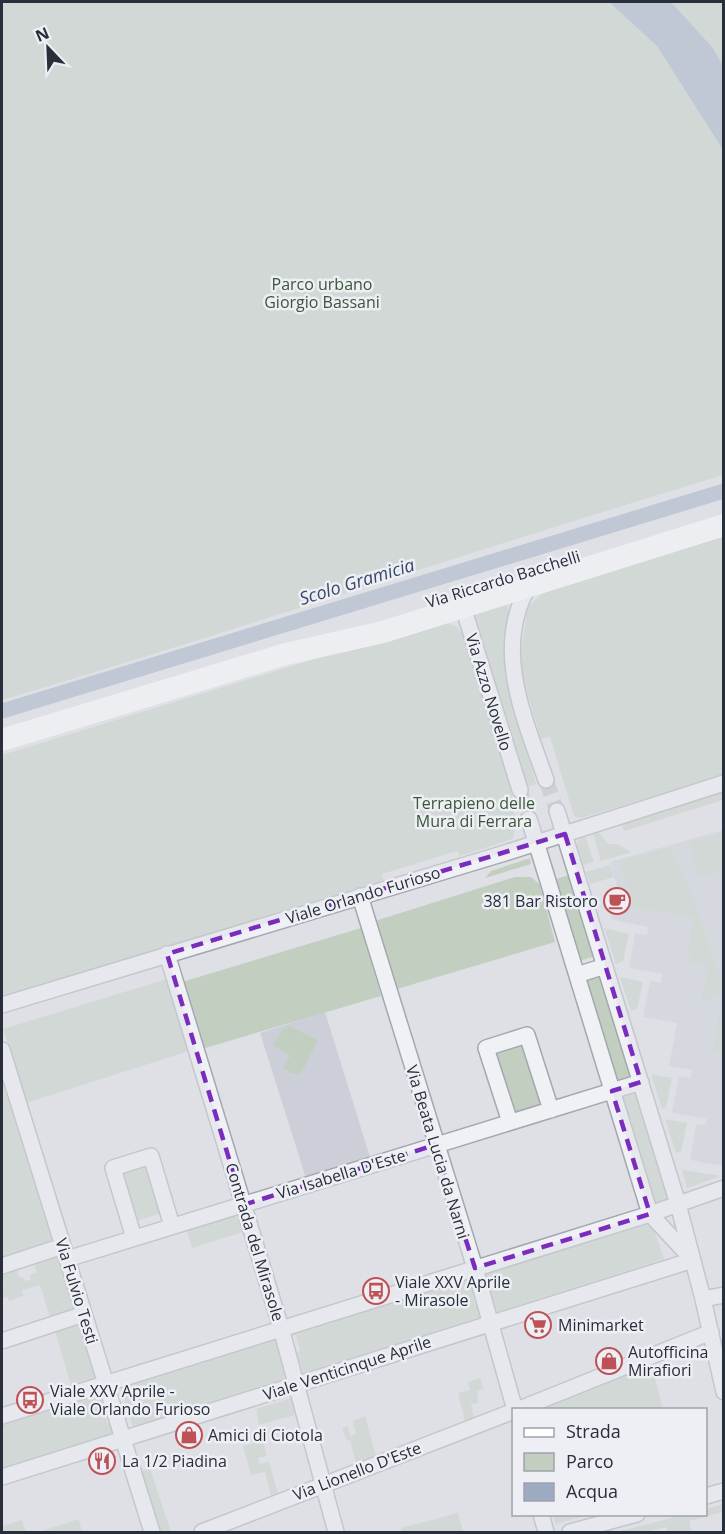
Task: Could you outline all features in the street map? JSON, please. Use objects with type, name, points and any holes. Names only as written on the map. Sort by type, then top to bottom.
[{"type":"main road","name":"Via Riccardo Bacchelli","points":[[516,585],[699,519],[723,515]]},
{"type":"main road","name":"Via Riccardo Bacchelli","points":[[2,740],[286,654],[383,632],[460,600],[723,525]]},
{"type":"street","name":"Via Azzo Novello","points":[[516,585],[512,660],[516,690],[546,780]]},
{"type":"street","name":"Via Azzo Novello","points":[[460,600],[520,790]]},
{"type":"street","name":"Viale Orlando Furioso","points":[[2,1005],[536,843],[723,783]]},
{"type":"street","points":[[556,811],[678,1204],[704,1299],[723,1392]]},
{"type":"street","points":[[529,819],[650,1214],[693,1260]]},
{"type":"street","name":"Via Beata Lucia da Narni","points":[[360,896],[435,1145],[475,1268],[514,1408]]},
{"type":"street","name":"Contrada del Mirasole","points":[[166,954],[281,1328],[336,1533]]},
{"type":"street","points":[[577,975],[605,966]]},
{"type":"street","points":[[510,1122],[486,1048],[527,1035],[551,1110]]},
{"type":"street","name":"Via Fulvio Testi","points":[[2,1050],[152,1533]]},
{"type":"street","points":[[612,1091],[640,1082]]},
{"type":"street","name":"Via Isabella D'Este","points":[[2,1266],[134,1238],[612,1091]]},
{"type":"street","points":[[134,1238],[113,1167],[151,1156],[172,1227]]},
{"type":"street","points":[[2,1416],[650,1214],[723,1188]]},
{"type":"street","name":"Viale Venticinque Aprile","points":[[2,1477],[693,1260]]},
{"type":"street","points":[[704,1299],[723,1295]]},
{"type":"street","points":[[2,1341],[84,1314]]},
{"type":"street","name":"Via Lionello D'Este","points":[[520,1408],[711,1332]]},
{"type":"street","name":"Via Lionello D'Este","points":[[202,1533],[512,1411]]},
{"type":"street","points":[[707,1495],[723,1491]]},
{"type":"street","points":[[541,1516],[546,1533]]},
{"type":"street","points":[[570,1533],[633,1516]]},
{"type":"highlighted area","points":[[565,834],[641,1082],[612,1091],[650,1214],[475,1268],[435,1145],[243,1205],[167,954]]},
{"type":"shaded area","points":[[723,830],[723,1166],[690,1160],[696,1124],[705,1125],[707,1119],[672,1113],[679,1076],[690,1078],[692,1070],[669,1066],[677,1023],[643,1017],[650,981],[661,983],[662,974],[629,968],[635,933],[647,935],[648,927],[612,920],[605,897],[619,893],[610,862]]},
{"type":"shaded area","points":[[325,1012],[370,1157],[306,1178],[260,1033]]},
{"type":"green space","name":"Parco urbano Giorgio Bassani","points":[[2,2],[609,2],[657,46],[723,150],[723,475],[2,700]]},
{"type":"green space","points":[[671,2],[723,2],[723,66],[713,48]]},
{"type":"green space","points":[[723,535],[723,775],[581,818],[574,816],[550,737],[541,739],[521,672],[527,609],[539,596],[557,587]]},
{"type":"green space","points":[[507,603],[509,612],[505,676],[536,784],[528,786],[475,616],[475,612]]},
{"type":"green space","name":"Terrapieno delle Mura di Ferrara","points":[[432,623],[447,623],[455,626],[464,637],[489,709],[507,774],[515,825],[512,839],[460,856],[457,851],[382,874],[383,880],[2,997],[2,755]]},
{"type":"green space","points":[[723,792],[723,800],[624,831],[622,824]]},
{"type":"green space","points":[[598,831],[608,844],[617,844],[632,852],[601,861],[593,833]]},
{"type":"green space","points":[[723,833],[723,869],[698,877],[689,843]]},
{"type":"green space","points":[[585,836],[594,862],[583,865],[576,845],[580,838]]},
{"type":"green space","points":[[670,847],[690,889],[723,984],[723,992],[701,1003],[708,966],[691,963],[692,956],[687,955],[693,917],[634,908],[619,862]]},
{"type":"green space","points":[[530,858],[531,864],[485,878],[491,871]]},
{"type":"green space","points":[[610,865],[614,877],[590,884],[586,872]]},
{"type":"green space","points":[[569,875],[593,957],[578,961],[553,880]]},
{"type":"green space","points":[[515,877],[531,877],[540,885],[555,942],[397,989],[375,921]]},
{"type":"green space","points":[[361,928],[381,996],[202,1049],[182,982]]},
{"type":"green space","points":[[604,928],[629,934],[623,961],[616,964]]},
{"type":"green space","points":[[599,975],[632,1078],[616,1083],[583,980]]},
{"type":"green space","points":[[620,977],[643,982],[637,1009],[631,1011]]},
{"type":"green space","points":[[167,979],[189,1051],[26,1103],[3,1029]]},
{"type":"green space","points":[[719,1013],[723,1014],[723,1060],[719,1059],[720,1052],[713,1050]]},
{"type":"green space","points":[[290,1026],[318,1040],[301,1074],[291,1073],[283,1068],[290,1056],[273,1045],[283,1029]]},
{"type":"green space","points":[[523,1043],[543,1104],[514,1113],[495,1052]]},
{"type":"green space","points":[[651,1074],[672,1078],[666,1107],[662,1109]]},
{"type":"green space","points":[[2,1081],[53,1244],[2,1260]]},
{"type":"green space","points":[[636,1092],[670,1201],[653,1206],[619,1097]]},
{"type":"green space","points":[[665,1119],[687,1123],[681,1152],[676,1153]]},
{"type":"green space","points":[[146,1164],[162,1213],[137,1221],[122,1172]]},
{"type":"green space","points":[[682,1170],[721,1176],[687,1188]]},
{"type":"green space","points":[[227,1214],[239,1218],[243,1232],[192,1248],[186,1227]]},
{"type":"green space","points":[[651,1220],[664,1259],[494,1313],[482,1273]]},
{"type":"green space","points":[[57,1255],[74,1309],[50,1317],[40,1285],[22,1290],[23,1296],[9,1301],[8,1297],[2,1298],[2,1286],[4,1285],[2,1272],[16,1267],[19,1277],[23,1277],[25,1281],[31,1280],[30,1275],[37,1272],[33,1262]]},
{"type":"green space","points":[[470,1277],[475,1306],[478,1306],[481,1317],[303,1373],[297,1352],[300,1351],[296,1335],[292,1336],[291,1333]]},
{"type":"green space","points":[[78,1324],[95,1377],[71,1385],[55,1331]]},
{"type":"green space","points":[[277,1337],[289,1377],[133,1427],[120,1386]]},
{"type":"green space","points":[[651,1364],[663,1408],[537,1408]]},
{"type":"green space","points":[[480,1378],[484,1389],[477,1391],[478,1403],[471,1404],[474,1418],[465,1421],[458,1393],[470,1390],[468,1382]]},
{"type":"green space","points":[[102,1392],[105,1401],[101,1403],[107,1423],[111,1423],[114,1433],[2,1468],[2,1424]]},
{"type":"green space","points":[[291,1398],[295,1415],[259,1425],[256,1409]]},
{"type":"green space","points":[[365,1416],[376,1456],[356,1464],[350,1440],[347,1441],[342,1428],[347,1426],[351,1436],[356,1434],[353,1421]]},
{"type":"green space","points":[[263,1441],[267,1456],[258,1458],[260,1464],[269,1462],[278,1494],[271,1496],[265,1472],[251,1475],[243,1446]]},
{"type":"green space","points":[[150,1468],[171,1532],[159,1532],[140,1471]]},
{"type":"green space","points":[[723,1504],[723,1512],[689,1521],[692,1532],[668,1532],[666,1527],[647,1532],[616,1532],[679,1516],[707,1516],[707,1509]]},
{"type":"green space","points":[[458,1513],[463,1532],[402,1532],[401,1528]]},
{"type":"green space","points":[[553,1516],[586,1516],[555,1524]]},
{"type":"green space","points":[[79,1519],[82,1532],[39,1532]]},
{"type":"green space","points":[[22,1520],[26,1532],[3,1532],[2,1526]]},
{"type":"water","points":[[609,2],[671,2],[713,48],[723,66],[723,150],[657,46]]},
{"type":"waterway","name":"Scolo Gramicia","points":[[2,711],[724,491]]},
{"type":"tunnel","points":[[546,780],[557,811]]},
{"type":"tunnel","points":[[520,790],[529,819]]},
{"type":"place","name":"381 Bar Ristoro","points":[[617,901]]},
{"type":"place","name":"Viale XXV Aprile - Mirasole","points":[[376,1291]]},
{"type":"place","name":"Minimarket","points":[[538,1325]]},
{"type":"place","name":"Autofficina Mirafiori","points":[[609,1361]]},
{"type":"place","name":"Viale XXV Aprile - Viale Orlando Furioso","points":[[30,1400]]},
{"type":"place","name":"Amici di Ciotola","points":[[189,1435]]},
{"type":"place","name":"La 1/2 Piadina","points":[[102,1461]]}]
